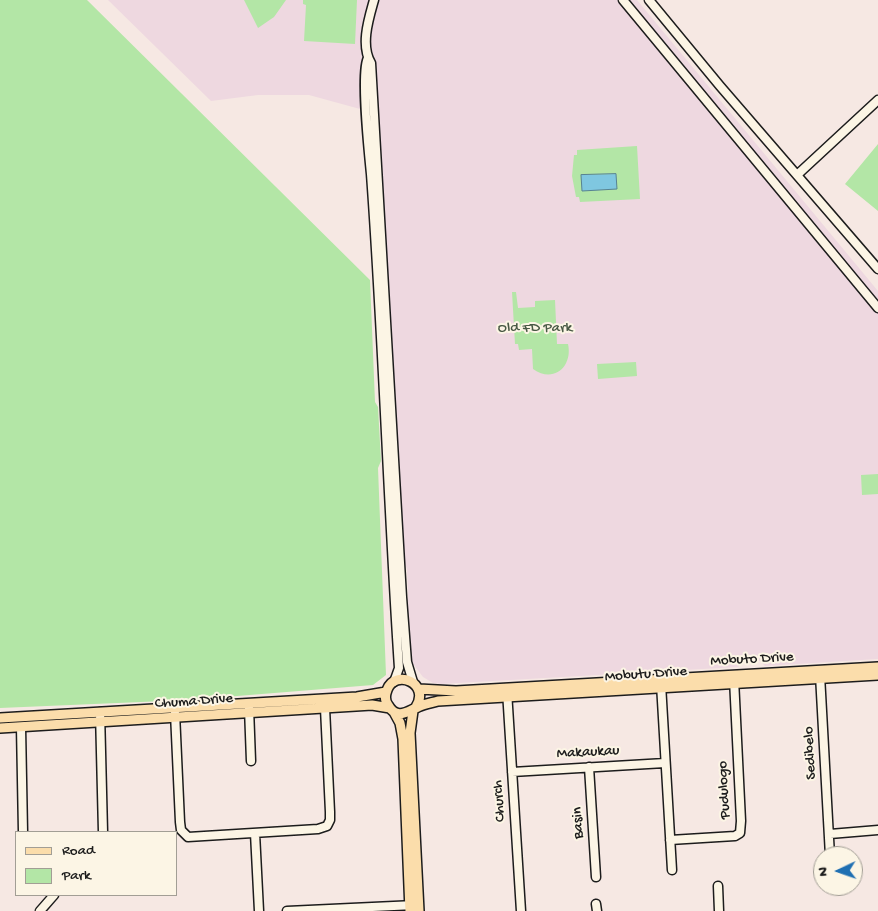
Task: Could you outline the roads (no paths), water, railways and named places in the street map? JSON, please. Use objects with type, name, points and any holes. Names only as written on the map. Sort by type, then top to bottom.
[{"type":"main road","points":[[820,674],[878,667]]},
{"type":"main road","name":"Mobutu Drive","points":[[415,709],[438,701],[507,693],[820,674],[878,675]]},
{"type":"main road","points":[[414,908],[403,739],[400,723],[387,703],[386,692],[394,682],[403,679],[416,686],[444,691],[507,693]]},
{"type":"main road","points":[[414,908],[410,733],[415,709],[420,699],[416,686]]},
{"type":"main road","name":"Chuma Drive","points":[[0,718],[100,712],[175,712],[249,708],[357,697],[386,692]]},
{"type":"main road","name":"Chuma Drive","points":[[249,708],[325,708],[372,705],[392,710]]},
{"type":"main road","points":[[392,710],[404,714],[415,709]]},
{"type":"main road","name":"Chuma Drive","points":[[0,728],[100,722],[175,712]]},
{"type":"street","points":[[374,0],[367,28],[368,58],[371,63],[370,123],[406,662],[416,686]]},
{"type":"street","points":[[623,0],[878,308]]},
{"type":"street","points":[[649,0],[720,86],[878,269]]},
{"type":"street","points":[[797,175],[878,100]]},
{"type":"street","points":[[377,213],[399,668],[394,682]]},
{"type":"street","name":"Sedibelo","points":[[820,674],[830,846]]},
{"type":"street","name":"Pudulogo","points":[[670,840],[735,836],[740,833],[734,679]]},
{"type":"street","points":[[661,683],[672,870]]},
{"type":"street","name":"Church","points":[[507,693],[521,911]]},
{"type":"street","points":[[249,708],[250,761]]},
{"type":"street","points":[[175,712],[181,830],[188,836],[318,829],[327,826],[330,820],[330,812],[325,708]]},
{"type":"street","points":[[100,712],[104,831]]},
{"type":"street","points":[[21,726],[23,831]]},
{"type":"street","name":"Makaukau","points":[[512,772],[665,763]]},
{"type":"street","name":"Basin","points":[[589,767],[596,877]]},
{"type":"street","points":[[830,834],[878,830]]},
{"type":"street","points":[[255,833],[258,911]]},
{"type":"street","points":[[718,886],[719,911]]},
{"type":"street","points":[[40,911],[53,896]]},
{"type":"street","points":[[287,911],[414,908]]},
{"type":"water","points":[[616,174],[617,189],[582,191],[581,175]]},
{"type":"park label","name":"Old FD Park","points":[[535,329]]}]
